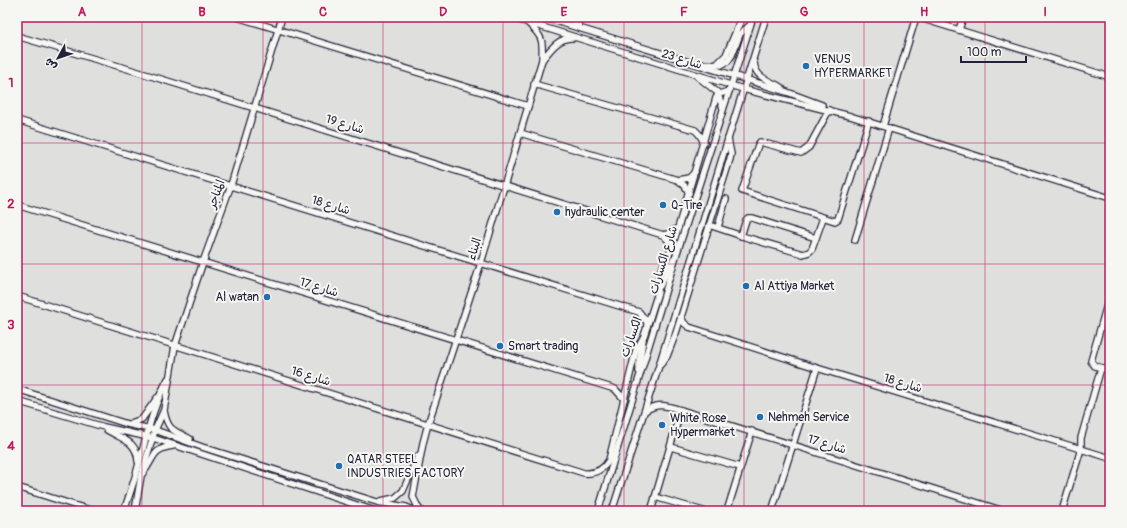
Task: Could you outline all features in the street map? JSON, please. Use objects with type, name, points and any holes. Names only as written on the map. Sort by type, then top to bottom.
[{"type":"street","points":[[237,17],[528,106]]},
{"type":"street","name":"المناجر","points":[[135,511],[141,476],[155,430],[164,410],[168,394],[169,378],[175,346],[231,185],[282,17]]},
{"type":"street","name":"شارع 23","points":[[510,17],[743,89],[869,121],[1110,198]]},
{"type":"street","name":"شارع 23","points":[[543,17],[583,28],[692,64],[787,92],[850,116]]},
{"type":"street","points":[[568,17],[583,28]]},
{"type":"street","points":[[716,65],[726,55],[742,17]]},
{"type":"street","name":"شارع الكسارات","points":[[598,511],[676,256],[753,17]]},
{"type":"street","points":[[612,511],[645,411],[766,17]]},
{"type":"street","points":[[883,126],[917,17],[1110,77]]},
{"type":"street","points":[[959,30],[963,17]]},
{"type":"street","name":"البناء","points":[[422,511],[419,509],[413,497],[428,424],[505,186],[542,60],[543,46],[541,37],[538,32],[527,22]]},
{"type":"street","points":[[692,64],[716,65],[726,62],[730,58],[740,34],[750,25]]},
{"type":"street","name":"شارع 19","points":[[18,35],[662,235]]},
{"type":"street","name":"البناء","points":[[542,60],[553,47],[562,41],[568,38],[580,39]]},
{"type":"street","points":[[755,53],[755,68],[759,76],[787,92]]},
{"type":"street","points":[[695,75],[719,94],[723,109]]},
{"type":"street","points":[[534,84],[695,130],[704,142]]},
{"type":"street","points":[[719,94],[729,91]]},
{"type":"street","name":"الكسارات","points":[[598,471],[606,465],[609,460],[636,350],[647,327],[658,292],[659,274],[671,250],[716,98],[719,94]]},
{"type":"street","points":[[829,110],[809,147],[801,153],[760,142],[742,191],[835,222],[838,219],[869,121]]},
{"type":"street","name":"شارع 18","points":[[17,120],[639,312]]},
{"type":"street","points":[[855,240],[889,128]]},
{"type":"street","points":[[520,133],[678,180],[685,186],[689,193]]},
{"type":"street","points":[[658,369],[667,356],[676,333],[731,154],[728,139]]},
{"type":"street","points":[[678,180],[689,178],[695,172]]},
{"type":"street","points":[[718,227],[726,200]]},
{"type":"street","name":"شارع 17","points":[[17,205],[615,389]]},
{"type":"street","points":[[741,236],[746,220],[748,218],[752,218],[816,238]]},
{"type":"street","points":[[709,225],[803,254],[810,252],[812,249],[823,218]]},
{"type":"street","points":[[662,235],[668,234],[678,228]]},
{"type":"street","points":[[662,235],[669,241],[671,250]]},
{"type":"street","points":[[658,292],[669,266],[676,256]]},
{"type":"street","points":[[682,288],[684,307]]},
{"type":"street","points":[[1110,294],[1091,361],[1093,364],[1110,370]]},
{"type":"street","name":"شارع 16","points":[[17,296],[584,472],[589,473],[598,471]]},
{"type":"street","points":[[647,327],[647,322],[639,312],[643,312],[653,306]]},
{"type":"street","points":[[681,317],[684,323],[689,327]]},
{"type":"street","points":[[676,333],[689,327]]},
{"type":"street","name":"شارع 18","points":[[689,327],[1110,458]]},
{"type":"street","points":[[639,378],[639,363],[644,336]]},
{"type":"street","points":[[773,511],[792,445],[817,368]]},
{"type":"street","points":[[1062,511],[1081,449],[1082,438],[1102,368]]},
{"type":"street","name":"المناجر","points":[[127,424],[137,422],[142,419],[162,391],[169,378]]},
{"type":"street","points":[[624,399],[615,389],[625,385],[628,382]]},
{"type":"street","points":[[17,390],[127,424],[155,430],[202,447],[378,502],[406,507],[415,511]]},
{"type":"street","name":"المناجر","points":[[124,511],[138,466],[145,436],[162,391]]},
{"type":"street","points":[[17,401],[104,427],[153,438],[374,511]]},
{"type":"street","name":"شارع 17","points":[[645,411],[654,406],[661,405],[681,410],[1004,511]]},
{"type":"street","points":[[164,410],[169,427],[176,433],[202,447]]},
{"type":"street","points":[[651,511],[681,410]]},
{"type":"street","points":[[104,427],[132,444],[137,452],[138,466]]},
{"type":"street","points":[[727,511],[752,431]]},
{"type":"street","name":"البناء","points":[[378,502],[395,498],[404,491],[423,443]]},
{"type":"street","name":"المناجر","points":[[141,476],[150,464],[155,452],[163,447],[174,445]]},
{"type":"street","points":[[671,447],[740,468]]},
{"type":"street","points":[[17,487],[93,511]]},
{"type":"street","points":[[655,497],[703,511]]},
{"type":"street","points":[[359,506],[368,511]]},
{"type":"shaded area","points":[[17,17],[1110,17],[1110,511],[17,511]]},
{"type":"place","name":"VENUS HYPERMARKET","points":[[806,66]]},
{"type":"place","name":"Q-Tire","points":[[663,205]]},
{"type":"place","name":"hydraulic center","points":[[557,212]]},
{"type":"place","name":"Al Attiya Market","points":[[746,286]]},
{"type":"place","name":"Al watan","points":[[267,297]]},
{"type":"place","name":"Smart trading","points":[[500,346]]},
{"type":"place","name":"Nehmeh Service","points":[[760,417]]},
{"type":"place","name":"White Rose Hypermarket","points":[[662,425]]},
{"type":"place","name":"QATAR STEEL INDUSTRIES FACTORY","points":[[339,466]]}]
